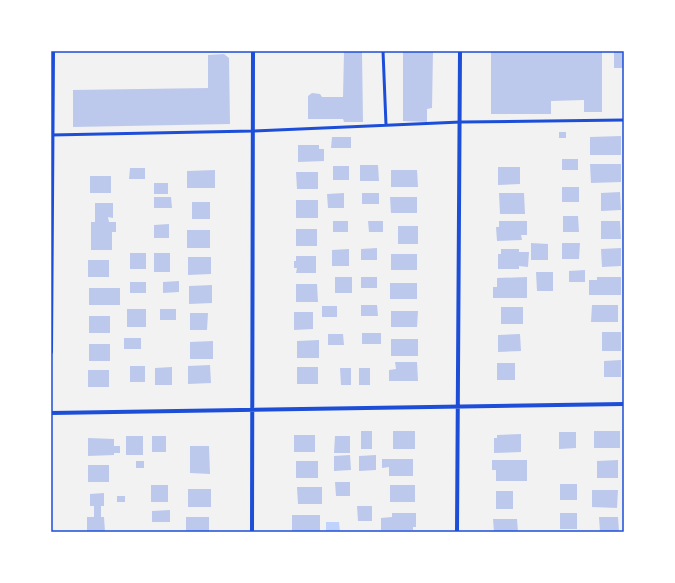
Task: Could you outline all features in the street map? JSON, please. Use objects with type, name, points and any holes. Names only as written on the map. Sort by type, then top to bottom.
[{"type":"street","points":[[51,352],[53,51]]},
{"type":"street","points":[[252,51],[252,532]]},
{"type":"street","points":[[457,532],[461,122],[460,51]]},
{"type":"street","points":[[51,413],[624,404]]},
{"type":"lane","points":[[383,51],[386,125]]},
{"type":"lane","points":[[52,135],[253,131],[461,122],[624,120]]},
{"type":"water","points":[[326,522],[339,522],[340,532],[326,532]]},
{"type":"building","points":[[403,51],[433,51],[432,108],[427,109],[427,122],[403,121]]},
{"type":"building","points":[[491,51],[602,51],[602,112],[584,112],[584,100],[551,101],[551,114],[491,114]]},
{"type":"building","points":[[614,51],[624,51],[624,68],[614,68]]},
{"type":"building","points":[[344,52],[362,52],[363,122],[344,122],[343,119],[308,119],[308,96],[312,93],[320,94],[322,97],[343,97]]},
{"type":"building","points":[[224,54],[229,58],[230,124],[73,127],[73,90],[208,88],[208,55]]},
{"type":"building","points":[[559,132],[566,132],[566,138],[559,138]]},
{"type":"building","points":[[621,136],[621,155],[590,155],[590,137]]},
{"type":"building","points":[[332,137],[351,137],[351,148],[331,148]]},
{"type":"building","points":[[298,145],[319,145],[319,149],[324,149],[324,161],[298,162]]},
{"type":"building","points":[[562,159],[578,159],[578,170],[562,170]]},
{"type":"building","points":[[590,164],[621,164],[621,182],[591,183]]},
{"type":"building","points":[[360,165],[378,165],[379,181],[360,181]]},
{"type":"building","points":[[333,166],[349,166],[349,180],[333,180]]},
{"type":"building","points":[[498,167],[520,167],[520,184],[498,185]]},
{"type":"building","points":[[130,168],[145,168],[145,179],[129,179]]},
{"type":"building","points":[[215,170],[215,188],[187,188],[187,171]]},
{"type":"building","points":[[391,170],[417,170],[418,187],[391,187]]},
{"type":"building","points":[[296,172],[318,172],[318,189],[297,189]]},
{"type":"building","points":[[90,176],[111,176],[111,193],[90,193]]},
{"type":"building","points":[[154,183],[168,183],[168,194],[154,194]]},
{"type":"building","points":[[562,187],[579,187],[579,202],[562,202]]},
{"type":"building","points":[[620,192],[621,210],[601,211],[601,193]]},
{"type":"building","points":[[344,193],[344,208],[328,208],[327,194]]},
{"type":"building","points":[[362,193],[379,193],[379,204],[362,204]]},
{"type":"building","points":[[499,193],[524,193],[525,214],[500,214]]},
{"type":"building","points":[[154,197],[171,197],[172,208],[154,208]]},
{"type":"building","points":[[390,197],[417,197],[417,213],[391,213]]},
{"type":"building","points":[[296,200],[318,200],[318,218],[296,218]]},
{"type":"building","points":[[192,202],[210,202],[210,219],[192,219]]},
{"type":"building","points":[[95,203],[113,203],[113,218],[108,217],[109,222],[116,222],[116,232],[112,232],[112,250],[91,250],[91,222],[95,222]]},
{"type":"building","points":[[563,216],[578,216],[579,232],[563,232]]},
{"type":"building","points":[[333,221],[348,221],[348,232],[333,232]]},
{"type":"building","points":[[368,221],[383,221],[383,232],[369,232]]},
{"type":"building","points":[[499,221],[527,221],[527,235],[521,235],[522,240],[497,241],[496,227],[499,227]]},
{"type":"building","points":[[601,221],[620,221],[621,239],[601,239]]},
{"type":"building","points":[[169,224],[169,238],[154,238],[154,225]]},
{"type":"building","points":[[398,226],[418,226],[418,244],[398,244]]},
{"type":"building","points":[[296,229],[317,229],[317,246],[296,246]]},
{"type":"building","points":[[187,230],[210,230],[210,248],[187,248]]},
{"type":"building","points":[[531,243],[548,244],[548,260],[531,260]]},
{"type":"building","points":[[562,243],[580,243],[579,259],[562,259]]},
{"type":"building","points":[[377,248],[377,260],[361,260],[361,249]]},
{"type":"building","points":[[621,248],[621,266],[602,267],[601,249]]},
{"type":"building","points":[[349,249],[349,266],[332,266],[332,250]]},
{"type":"building","points":[[501,249],[519,249],[519,252],[529,252],[528,267],[519,266],[519,269],[498,269],[498,254],[501,254]]},
{"type":"building","points":[[130,253],[146,253],[146,269],[130,269]]},
{"type":"building","points":[[154,253],[170,253],[170,272],[154,272]]},
{"type":"building","points":[[391,254],[417,254],[417,270],[391,270]]},
{"type":"building","points":[[296,256],[316,256],[316,273],[296,273],[297,268],[294,268],[294,261],[296,261]]},
{"type":"building","points":[[188,257],[211,257],[211,274],[188,275]]},
{"type":"building","points":[[88,260],[109,260],[109,277],[88,277]]},
{"type":"building","points":[[585,270],[585,282],[569,282],[569,271]]},
{"type":"building","points":[[536,272],[553,272],[553,291],[537,291]]},
{"type":"building","points":[[335,277],[352,277],[352,293],[335,293]]},
{"type":"building","points":[[361,277],[377,277],[377,288],[361,288]]},
{"type":"building","points":[[527,277],[527,298],[493,298],[493,287],[497,287],[497,278]]},
{"type":"building","points":[[597,277],[621,277],[621,295],[589,295],[589,280],[597,280]]},
{"type":"building","points":[[179,281],[179,292],[163,293],[163,282]]},
{"type":"building","points":[[130,282],[146,282],[146,293],[130,293]]},
{"type":"building","points":[[390,283],[417,283],[417,299],[390,299]]},
{"type":"building","points":[[296,284],[317,284],[318,302],[296,302]]},
{"type":"building","points":[[212,285],[212,303],[189,304],[189,286]]},
{"type":"building","points":[[89,288],[120,288],[120,305],[89,305]]},
{"type":"building","points":[[361,305],[377,305],[378,316],[361,316]]},
{"type":"building","points":[[592,305],[618,305],[618,322],[591,322]]},
{"type":"building","points":[[322,306],[337,306],[337,317],[322,317]]},
{"type":"building","points":[[501,307],[523,307],[523,324],[501,324]]},
{"type":"building","points":[[127,309],[146,309],[146,327],[127,327]]},
{"type":"building","points":[[160,309],[176,309],[176,320],[160,320]]},
{"type":"building","points":[[391,311],[418,311],[417,327],[391,327]]},
{"type":"building","points":[[294,312],[313,312],[313,329],[294,330]]},
{"type":"building","points":[[190,313],[208,313],[207,330],[190,330]]},
{"type":"building","points":[[89,316],[110,316],[110,333],[89,333]]},
{"type":"building","points":[[602,332],[621,332],[621,351],[602,351]]},
{"type":"building","points":[[362,333],[381,333],[381,344],[362,344]]},
{"type":"building","points":[[328,334],[343,334],[344,345],[328,345]]},
{"type":"building","points":[[520,334],[521,351],[498,352],[498,335]]},
{"type":"building","points":[[124,338],[141,338],[141,349],[124,349]]},
{"type":"building","points":[[391,339],[418,339],[418,356],[391,356]]},
{"type":"building","points":[[319,340],[319,358],[297,358],[297,341]]},
{"type":"building","points":[[213,341],[213,359],[190,359],[190,342]]},
{"type":"building","points":[[89,344],[110,344],[110,361],[89,361]]},
{"type":"building","points":[[621,360],[621,377],[604,377],[604,361]]},
{"type":"building","points":[[395,362],[417,362],[418,381],[389,381],[389,370],[396,369]]},
{"type":"building","points":[[497,363],[515,363],[515,380],[497,380]]},
{"type":"building","points":[[210,365],[211,383],[188,384],[188,366]]},
{"type":"building","points":[[130,366],[145,366],[145,382],[130,382]]},
{"type":"building","points":[[172,367],[172,385],[155,385],[155,368]]},
{"type":"building","points":[[297,367],[318,367],[318,384],[297,384]]},
{"type":"building","points":[[340,368],[351,368],[351,385],[341,385]]},
{"type":"building","points":[[359,368],[370,368],[370,385],[359,385]]},
{"type":"building","points":[[88,370],[109,370],[109,387],[88,387]]},
{"type":"building","points":[[361,431],[372,431],[372,449],[361,449]]},
{"type":"building","points":[[393,431],[415,431],[415,449],[393,449]]},
{"type":"building","points":[[594,431],[620,431],[620,448],[594,448]]},
{"type":"building","points":[[559,432],[576,432],[576,448],[559,449]]},
{"type":"building","points":[[521,434],[521,452],[494,453],[494,438],[497,438],[497,435]]},
{"type":"building","points":[[294,435],[315,435],[315,452],[294,452]]},
{"type":"building","points":[[126,436],[143,436],[143,455],[126,455]]},
{"type":"building","points":[[152,436],[166,436],[166,452],[152,452]]},
{"type":"building","points":[[335,436],[350,436],[350,453],[334,453]]},
{"type":"building","points":[[88,438],[114,439],[114,446],[120,446],[120,453],[114,453],[114,455],[88,456]]},
{"type":"building","points":[[190,446],[209,446],[210,474],[190,473]]},
{"type":"building","points":[[350,455],[351,470],[334,471],[334,456]]},
{"type":"building","points":[[376,455],[376,470],[359,471],[359,456]]},
{"type":"building","points":[[382,459],[413,459],[413,476],[389,476],[389,467],[382,468]]},
{"type":"building","points":[[492,460],[527,460],[527,481],[496,481],[496,470],[492,470]]},
{"type":"building","points":[[618,460],[618,478],[597,478],[597,461]]},
{"type":"building","points":[[136,461],[144,461],[144,468],[136,468]]},
{"type":"building","points":[[296,461],[318,461],[318,478],[296,478]]},
{"type":"building","points":[[88,465],[109,465],[109,482],[88,482]]},
{"type":"building","points":[[335,482],[350,482],[350,496],[336,496]]},
{"type":"building","points":[[560,484],[577,484],[577,500],[560,500]]},
{"type":"building","points":[[151,485],[168,485],[168,502],[151,502]]},
{"type":"building","points":[[390,485],[415,485],[415,502],[390,502]]},
{"type":"building","points":[[297,487],[322,487],[322,504],[298,504]]},
{"type":"building","points":[[188,489],[211,489],[211,507],[188,507]]},
{"type":"building","points":[[592,490],[618,490],[617,508],[592,507]]},
{"type":"building","points":[[496,491],[513,491],[513,509],[496,509]]},
{"type":"building","points":[[104,493],[104,506],[101,506],[101,517],[104,517],[105,532],[87,532],[87,517],[94,517],[94,506],[90,506],[90,494]]},
{"type":"building","points":[[117,496],[125,496],[125,502],[117,502]]},
{"type":"building","points":[[357,506],[372,506],[372,521],[358,521]]},
{"type":"building","points":[[170,510],[170,522],[152,522],[152,511]]},
{"type":"building","points":[[392,513],[416,513],[416,527],[413,527],[413,530],[381,530],[381,518],[392,517]]},
{"type":"building","points":[[560,513],[577,513],[577,529],[560,529]]},
{"type":"building","points":[[292,515],[320,515],[320,532],[292,532]]},
{"type":"building","points":[[186,517],[209,517],[209,532],[186,532]]},
{"type":"building","points":[[599,517],[618,517],[619,532],[600,532]]},
{"type":"building","points":[[493,519],[517,519],[518,532],[494,532]]}]
